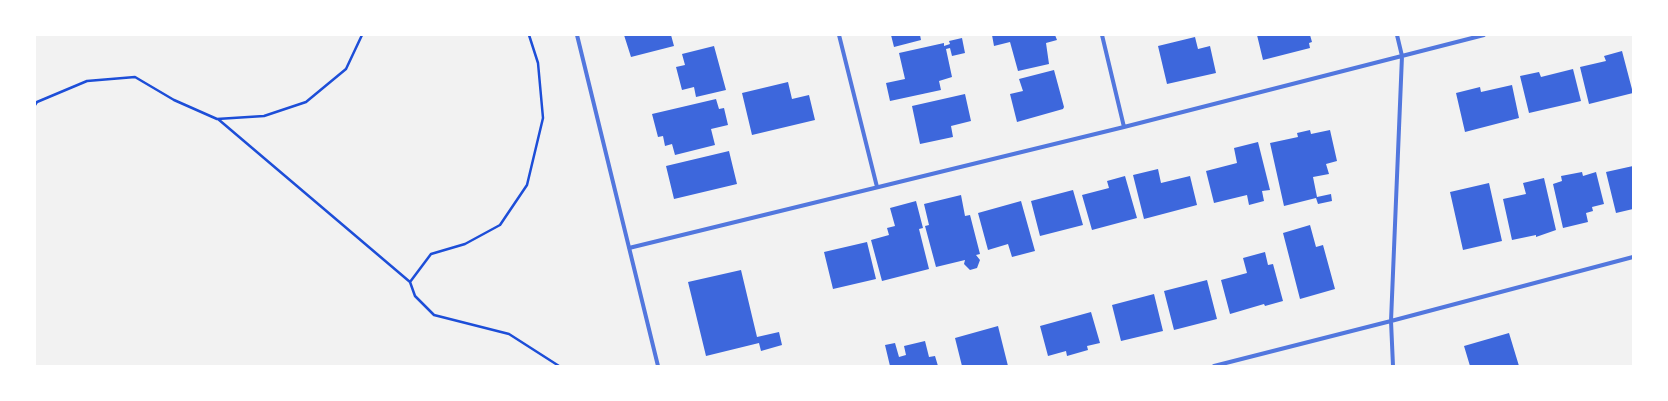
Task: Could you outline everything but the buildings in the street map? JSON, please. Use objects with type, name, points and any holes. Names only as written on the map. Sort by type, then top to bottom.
[{"type":"street","points":[[577,35],[605,143],[658,366]]},
{"type":"street","points":[[839,35],[877,187]]},
{"type":"street","points":[[1102,35],[1124,127]]},
{"type":"street","points":[[1392,366],[1391,322],[1402,56],[1397,35]]},
{"type":"street","points":[[629,248],[1124,127],[1484,35]]},
{"type":"street","points":[[1214,366],[1391,322],[1633,257]]},
{"type":"path","points":[[217,119],[264,116],[306,102],[346,69],[362,35]]},
{"type":"path","points":[[410,282],[431,254],[466,244],[500,225],[527,185],[543,118],[538,63],[529,35]]},
{"type":"path","points":[[35,105],[37,102],[87,81],[135,77],[174,100],[217,119],[410,282],[415,296],[434,315],[509,334],[559,366]]}]
